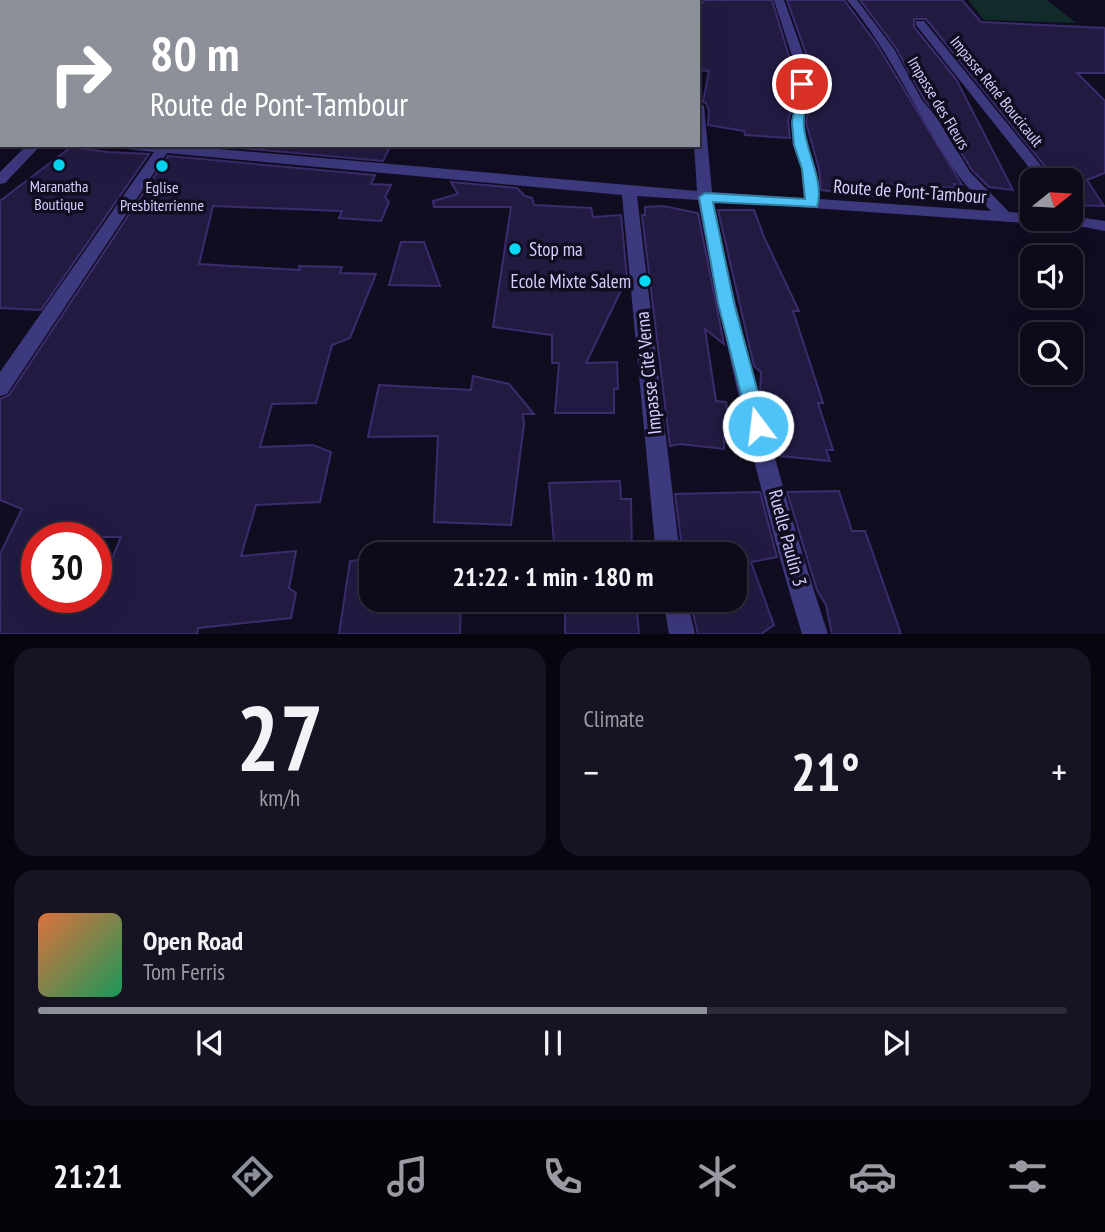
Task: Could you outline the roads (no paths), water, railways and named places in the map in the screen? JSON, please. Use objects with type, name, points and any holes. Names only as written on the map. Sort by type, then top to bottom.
[{"type":"street","points":[[779,0],[800,62],[804,93],[797,122],[800,145],[809,169],[812,204]]},
{"type":"street","name":"Impasse des Fleurs","points":[[852,0],[864,12],[889,49],[917,101],[964,174],[1006,217]]},
{"type":"street","name":"Impasse Réné Boucicault","points":[[920,23],[1036,168]]},
{"type":"street","name":"Ruelle Paulin 3","points":[[700,132],[705,197],[726,303],[796,574],[815,634]]},
{"type":"street","points":[[0,180],[33,147]]},
{"type":"street","name":"Route de Pont-Tambour","points":[[144,147],[219,150],[629,191],[1020,218]]},
{"type":"street","points":[[0,388],[163,149]]},
{"type":"street","name":"Impasse Cité Verna","points":[[629,191],[667,542]]},
{"type":"street","name":"Route de Pont-Tambour","points":[[1083,222],[1105,226]]},
{"type":"street","points":[[677,612],[682,634]]},
{"type":"place","name":"Maranatha Boutique","points":[[59,165]]},
{"type":"place","name":"Eglise Presbiterrienne","points":[[162,166]]},
{"type":"place","name":"Stop ma","points":[[515,249]]},
{"type":"place","name":"Ecole Mixte Salem","points":[[645,281]]}]
